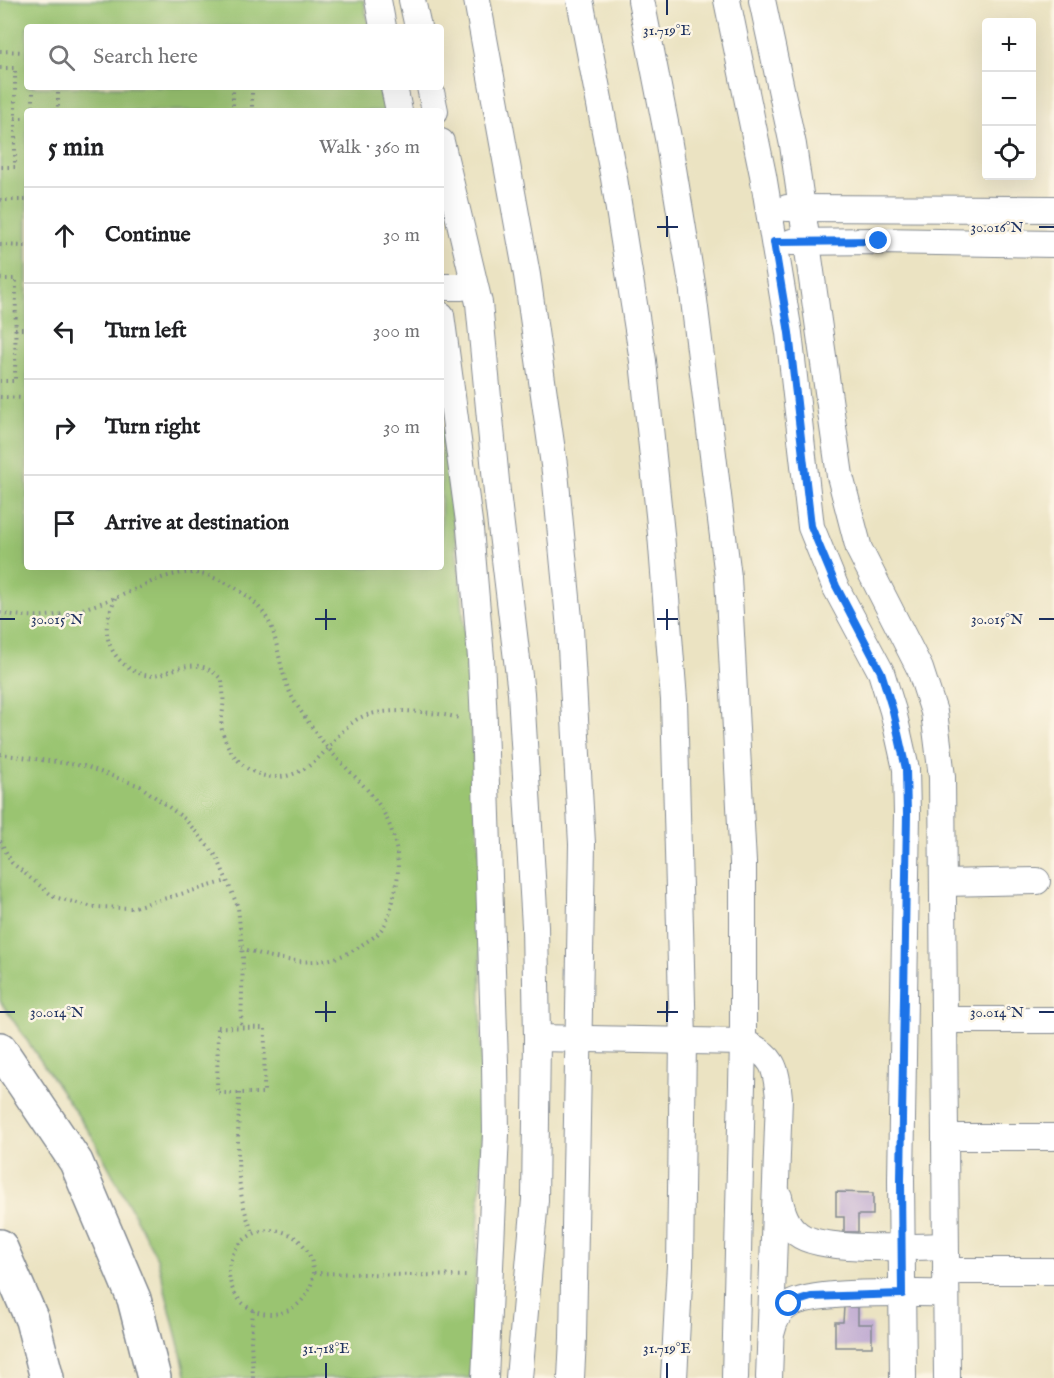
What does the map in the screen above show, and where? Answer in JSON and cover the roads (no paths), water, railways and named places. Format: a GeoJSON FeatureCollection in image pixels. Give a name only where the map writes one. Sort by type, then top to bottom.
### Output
{"type":"FeatureCollection","features":[{"type":"Feature","properties":{"kind":"highway"},"geometry":{"type":"LineString","coordinates":[[0,1049],[76,1162],[134,1299],[154,1378]]}},
{"type":"Feature","properties":{"kind":"highway"},"geometry":{"type":"LineString","coordinates":[[0,1246],[32,1320],[47,1378]]}},
{"type":"Feature","properties":{"kind":"street"},"geometry":{"type":"LineString","coordinates":[[378,0],[382,24]]}},
{"type":"Feature","properties":{"kind":"street"},"geometry":{"type":"LineString","coordinates":[[412,0],[417,24]]}},
{"type":"Feature","properties":{"kind":"street"},"geometry":{"type":"LineString","coordinates":[[477,0],[527,275],[555,472],[570,629],[582,844],[580,1039],[571,1378]]}},
{"type":"Feature","properties":{"kind":"street"},"geometry":{"type":"LineString","coordinates":[[580,0],[614,178],[643,361],[661,534],[674,700],[683,1041],[680,1265],[674,1378]]}},
{"type":"Feature","properties":{"kind":"street"},"geometry":{"type":"LineString","coordinates":[[641,0],[668,138],[692,284],[728,577],[743,863],[743,1042],[735,1378]]}},
{"type":"Feature","properties":{"kind":"street"},"geometry":{"type":"LineString","coordinates":[[727,0],[769,208],[789,333],[811,526],[836,586],[881,672],[893,711],[906,769],[901,1247],[903,1378]]}},
{"type":"Feature","properties":{"kind":"street"},"geometry":{"type":"LineString","coordinates":[[762,0],[793,146],[840,476],[849,515],[859,549],[920,669],[933,712],[942,777],[947,1378]]}},
{"type":"Feature","properties":{"kind":"street"},"geometry":{"type":"LineString","coordinates":[[395,90],[398,108]]}},
{"type":"Feature","properties":{"kind":"street"},"geometry":{"type":"LineString","coordinates":[[431,90],[434,108]]}},
{"type":"Feature","properties":{"kind":"street"},"geometry":{"type":"LineString","coordinates":[[444,173],[479,303],[497,492],[520,693],[535,926],[537,1038],[535,1200],[519,1378]]}},
{"type":"Feature","properties":{"kind":"street"},"geometry":{"type":"LineString","coordinates":[[769,208],[1054,209]]}},
{"type":"Feature","properties":{"kind":"street"},"geometry":{"type":"LineString","coordinates":[[774,242],[1054,244]]}},
{"type":"Feature","properties":{"kind":"street"},"geometry":{"type":"LineString","coordinates":[[444,287],[474,284]]}},
{"type":"Feature","properties":{"kind":"street"},"geometry":{"type":"LineString","coordinates":[[444,337],[470,529],[484,723],[495,1064],[495,1182],[485,1378]]}},
{"type":"Feature","properties":{"kind":"street"},"geometry":{"type":"LineString","coordinates":[[943,883],[1037,881]]}},
{"type":"Feature","properties":{"kind":"street"},"geometry":{"type":"LineString","coordinates":[[944,1020],[1054,1020]]}},
{"type":"Feature","properties":{"kind":"street"},"geometry":{"type":"LineString","coordinates":[[537,1038],[743,1042],[762,1051],[777,1071],[779,1098],[769,1378]]}},
{"type":"Feature","properties":{"kind":"street"},"geometry":{"type":"LineString","coordinates":[[945,1137],[1054,1137]]}},
{"type":"Feature","properties":{"kind":"street"},"geometry":{"type":"LineString","coordinates":[[776,1187],[782,1211],[789,1224],[798,1235],[812,1241],[852,1246],[901,1247],[946,1270],[1054,1271]]}},
{"type":"Feature","properties":{"kind":"street"},"geometry":{"type":"LineString","coordinates":[[770,1337],[779,1313],[789,1304],[811,1297],[902,1294],[946,1270]]}}]}
